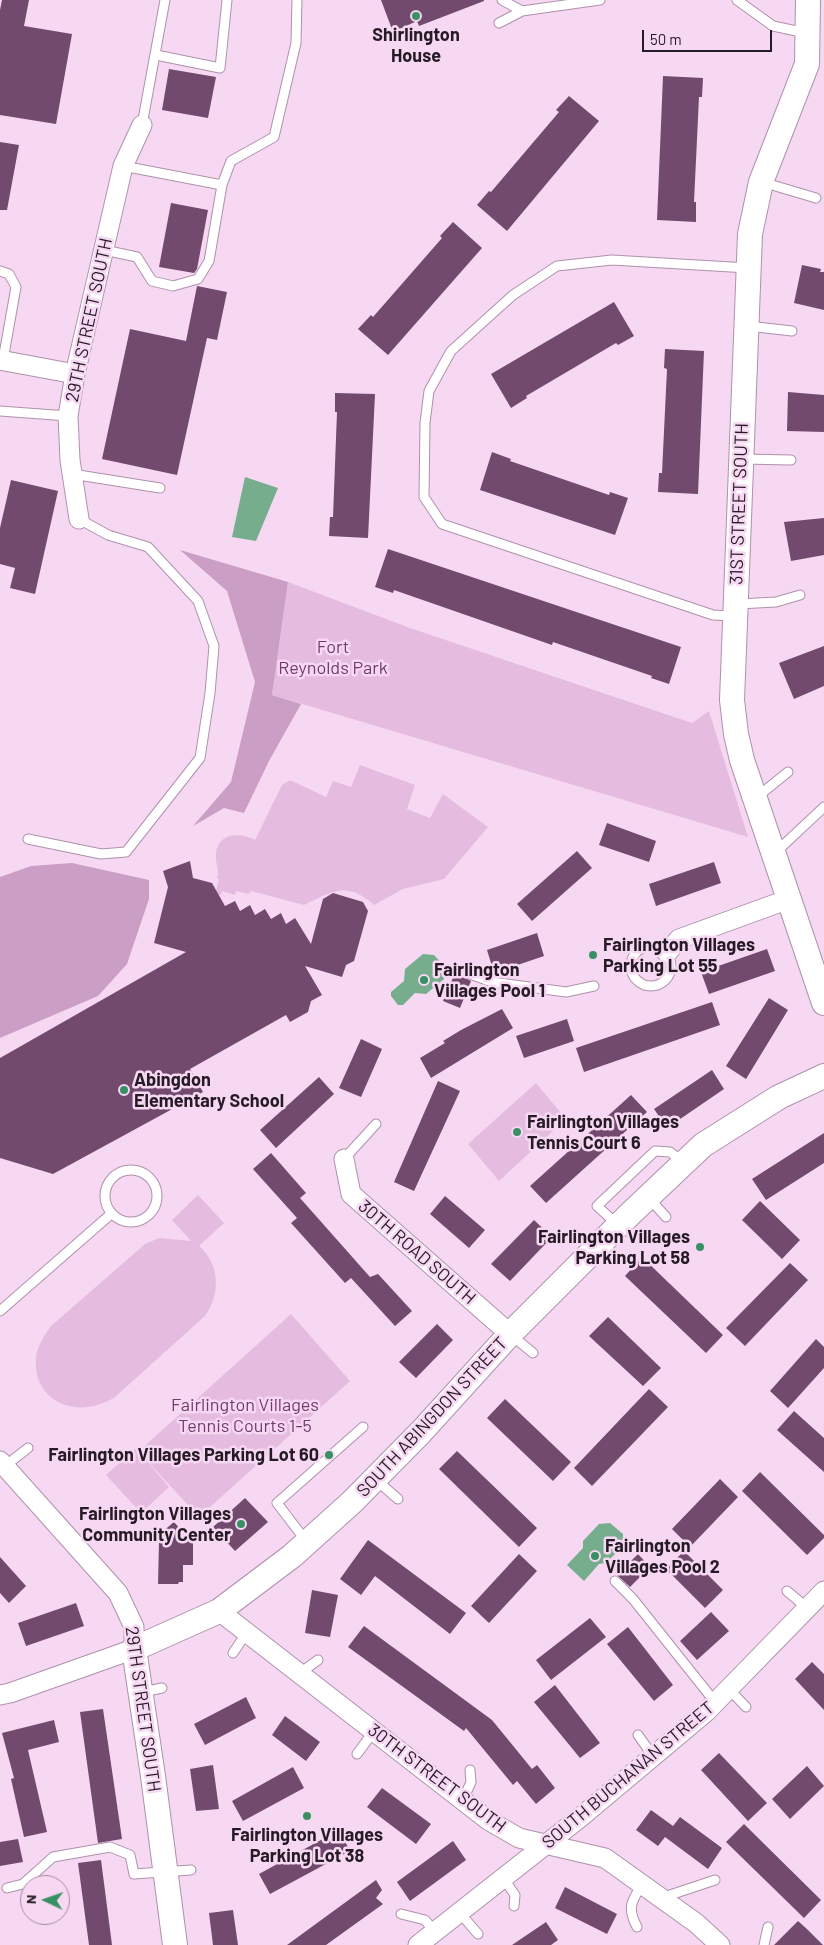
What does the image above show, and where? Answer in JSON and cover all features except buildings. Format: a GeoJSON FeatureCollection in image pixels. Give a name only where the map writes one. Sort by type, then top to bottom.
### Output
{"type":"FeatureCollection","features":[{"type":"Feature","properties":{"kind":"street","name":"31ST STREET SOUTH"},"geometry":{"type":"LineString","coordinates":[[808,0],[809,33],[807,64],[761,182],[750,234],[732,700],[736,734],[755,799],[824,1003]]}},
{"type":"Feature","properties":{"kind":"street","name":"29TH STREET SOUTH"},"geometry":{"type":"LineString","coordinates":[[79,519],[72,474],[68,416],[75,374],[123,166],[142,125]]}},
{"type":"Feature","properties":{"kind":"street"},"geometry":{"type":"LineString","coordinates":[[1,360],[75,374]]}},
{"type":"Feature","properties":{"kind":"street"},"geometry":{"type":"LineString","coordinates":[[667,953],[679,938],[789,900]]}},
{"type":"Feature","properties":{"kind":"street","name":"SOUTH ABINGDON STREET"},"geometry":{"type":"LineString","coordinates":[[0,1695],[134,1649],[219,1611],[308,1543],[421,1432],[510,1334],[619,1225],[703,1145],[779,1097],[824,1076]]}},
{"type":"Feature","properties":{"kind":"street","name":"30TH ROAD SOUTH"},"geometry":{"type":"LineString","coordinates":[[344,1159],[351,1194],[510,1334]]}},
{"type":"Feature","properties":{"kind":"street","name":"29TH STREET SOUTH"},"geometry":{"type":"LineString","coordinates":[[2,1463],[118,1593],[134,1627],[134,1649],[151,1690],[165,1873],[175,1945]]}},
{"type":"Feature","properties":{"kind":"street","name":"SOUTH BUCHANAN STREET"},"geometry":{"type":"LineString","coordinates":[[418,1945],[504,1879],[653,1756],[715,1702],[824,1590]]}},
{"type":"Feature","properties":{"kind":"street","name":"30TH STREET SOUTH"},"geometry":{"type":"LineString","coordinates":[[219,1611],[300,1672],[488,1820],[519,1838],[544,1846],[584,1852],[605,1858],[696,1923],[720,1945]]}},
{"type":"Feature","properties":{"kind":"lane"},"geometry":{"type":"LineString","coordinates":[[142,125],[165,0]]}},
{"type":"Feature","properties":{"kind":"lane"},"geometry":{"type":"LineString","coordinates":[[156,55],[220,68],[227,0]]}},
{"type":"Feature","properties":{"kind":"lane"},"geometry":{"type":"LineString","coordinates":[[104,250],[137,257],[152,281],[173,286],[198,279],[209,261],[222,185],[232,160],[274,137],[296,44],[297,0]]}},
{"type":"Feature","properties":{"kind":"lane"},"geometry":{"type":"LineString","coordinates":[[502,0],[522,11]]}},
{"type":"Feature","properties":{"kind":"lane"},"geometry":{"type":"LineString","coordinates":[[499,23],[522,11],[600,0]]}},
{"type":"Feature","properties":{"kind":"lane"},"geometry":{"type":"LineString","coordinates":[[737,0],[773,26],[809,33]]}},
{"type":"Feature","properties":{"kind":"lane"},"geometry":{"type":"LineString","coordinates":[[123,166],[222,185]]}},
{"type":"Feature","properties":{"kind":"lane"},"geometry":{"type":"LineString","coordinates":[[761,182],[816,198]]}},
{"type":"Feature","properties":{"kind":"lane"},"geometry":{"type":"LineString","coordinates":[[748,268],[612,260],[557,266],[513,295],[451,350],[429,391],[425,423],[424,496],[442,524],[713,616],[800,595]]}},
{"type":"Feature","properties":{"kind":"lane"},"geometry":{"type":"LineString","coordinates":[[0,271],[9,274],[16,287],[1,360]]}},
{"type":"Feature","properties":{"kind":"lane"},"geometry":{"type":"LineString","coordinates":[[745,326],[792,331]]}},
{"type":"Feature","properties":{"kind":"lane"},"geometry":{"type":"LineString","coordinates":[[0,412],[68,416]]}},
{"type":"Feature","properties":{"kind":"lane"},"geometry":{"type":"LineString","coordinates":[[740,458],[791,460]]}},
{"type":"Feature","properties":{"kind":"lane"},"geometry":{"type":"LineString","coordinates":[[72,474],[160,488]]}},
{"type":"Feature","properties":{"kind":"lane"},"geometry":{"type":"LineString","coordinates":[[28,839],[101,854],[126,852],[200,758],[210,693],[214,646],[198,601],[148,547],[108,535],[79,519]]}},
{"type":"Feature","properties":{"kind":"lane"},"geometry":{"type":"LineString","coordinates":[[755,799],[788,772]]}},
{"type":"Feature","properties":{"kind":"lane"},"geometry":{"type":"LineString","coordinates":[[774,854],[824,807]]}},
{"type":"Feature","properties":{"kind":"lane"},"geometry":{"type":"LineString","coordinates":[[653,946],[667,953],[670,959],[670,971],[663,982],[652,986],[639,982],[634,977],[631,965],[636,952],[642,948],[653,946]]}},
{"type":"Feature","properties":{"kind":"lane"},"geometry":{"type":"LineString","coordinates":[[465,972],[492,982],[566,992],[594,986]]}},
{"type":"Feature","properties":{"kind":"lane"},"geometry":{"type":"LineString","coordinates":[[344,1159],[376,1124]]}},
{"type":"Feature","properties":{"kind":"lane"},"geometry":{"type":"LineString","coordinates":[[619,1225],[597,1206],[655,1151],[670,1152],[684,1163]]}},
{"type":"Feature","properties":{"kind":"lane"},"geometry":{"type":"LineString","coordinates":[[132,1169],[148,1176],[156,1190],[154,1207],[149,1214],[134,1222],[118,1219],[111,1214],[106,1206],[105,1189],[115,1174],[132,1169]]}},
{"type":"Feature","properties":{"kind":"lane"},"geometry":{"type":"LineString","coordinates":[[648,1197],[666,1217]]}},
{"type":"Feature","properties":{"kind":"lane"},"geometry":{"type":"LineString","coordinates":[[0,1311],[111,1214]]}},
{"type":"Feature","properties":{"kind":"lane"},"geometry":{"type":"LineString","coordinates":[[510,1334],[533,1353]]}},
{"type":"Feature","properties":{"kind":"lane"},"geometry":{"type":"LineString","coordinates":[[308,1543],[277,1503],[363,1427]]}},
{"type":"Feature","properties":{"kind":"lane"},"geometry":{"type":"LineString","coordinates":[[2,1463],[28,1448]]}},
{"type":"Feature","properties":{"kind":"lane"},"geometry":{"type":"LineString","coordinates":[[374,1478],[398,1499]]}},
{"type":"Feature","properties":{"kind":"lane"},"geometry":{"type":"LineString","coordinates":[[615,1582],[633,1599],[715,1702]]}},
{"type":"Feature","properties":{"kind":"lane"},"geometry":{"type":"LineString","coordinates":[[787,1591],[807,1608]]}},
{"type":"Feature","properties":{"kind":"lane"},"geometry":{"type":"LineString","coordinates":[[233,1653],[247,1632]]}},
{"type":"Feature","properties":{"kind":"lane"},"geometry":{"type":"LineString","coordinates":[[300,1672],[318,1660]]}},
{"type":"Feature","properties":{"kind":"lane"},"geometry":{"type":"LineString","coordinates":[[728,1687],[746,1707]]}},
{"type":"Feature","properties":{"kind":"lane"},"geometry":{"type":"LineString","coordinates":[[357,1754],[374,1731]]}},
{"type":"Feature","properties":{"kind":"lane"},"geometry":{"type":"LineString","coordinates":[[638,1735],[653,1756]]}},
{"type":"Feature","properties":{"kind":"lane"},"geometry":{"type":"LineString","coordinates":[[463,1800],[471,1782],[470,1770]]}},
{"type":"Feature","properties":{"kind":"lane"},"geometry":{"type":"LineString","coordinates":[[7,1888],[23,1884],[53,1857],[110,1847],[130,1855],[134,1874],[191,1870]]}},
{"type":"Feature","properties":{"kind":"lane"},"geometry":{"type":"LineString","coordinates":[[504,1879],[515,1895],[514,1906]]}},
{"type":"Feature","properties":{"kind":"lane"},"geometry":{"type":"LineString","coordinates":[[661,1898],[715,1880]]}},
{"type":"Feature","properties":{"kind":"lane"},"geometry":{"type":"LineString","coordinates":[[637,1928],[631,1915],[631,1902],[642,1884]]}},
{"type":"Feature","properties":{"kind":"lane"},"geometry":{"type":"LineString","coordinates":[[460,1913],[478,1934]]}},
{"type":"Feature","properties":{"kind":"lane"},"geometry":{"type":"LineString","coordinates":[[401,1914],[425,1920],[436,1932]]}},
{"type":"Feature","properties":{"kind":"lane"},"geometry":{"type":"LineString","coordinates":[[764,1945],[768,1927]]}},
{"type":"Feature","properties":{"kind":"green space","name":"Fort Reynolds Park"},"geometry":{"type":"Polygon","coordinates":[[[288,582],[410,628],[692,723],[709,711],[748,837],[272,695],[288,582]]]}},
{"type":"Feature","properties":{"kind":"green space"},"geometry":{"type":"Polygon","coordinates":[[[360,765],[415,785],[407,809],[430,818],[443,794],[488,827],[444,879],[403,889],[374,905],[356,893],[348,891],[332,893],[304,905],[251,891],[249,894],[236,891],[235,895],[222,891],[221,895],[215,894],[219,879],[217,878],[216,855],[220,842],[225,838],[236,835],[255,840],[282,785],[290,780],[326,797],[333,781],[351,787],[360,765]]]}},
{"type":"Feature","properties":{"kind":"green space","name":"Fairlington Villages Tennis Court 6"},"geometry":{"type":"Polygon","coordinates":[[[536,1083],[566,1119],[499,1181],[468,1144],[536,1083]]]}},
{"type":"Feature","properties":{"kind":"green space"},"geometry":{"type":"Polygon","coordinates":[[[198,1195],[224,1223],[199,1246],[211,1261],[216,1280],[214,1298],[205,1316],[115,1397],[101,1404],[74,1407],[61,1403],[50,1396],[42,1386],[37,1373],[36,1357],[40,1345],[51,1326],[145,1244],[159,1238],[191,1241],[172,1220],[198,1195]]]}},
{"type":"Feature","properties":{"kind":"green space","name":"Fairlington Villages Tennis Courts 1-5"},"geometry":{"type":"Polygon","coordinates":[[[291,1314],[350,1381],[199,1517],[140,1453],[169,1487],[141,1513],[106,1475],[136,1448],[139,1451],[291,1314]]]}},
{"type":"Feature","properties":{"kind":"shaded area"},"geometry":{"type":"Polygon","coordinates":[[[245,477],[278,488],[256,541],[232,537],[245,477]]]}},
{"type":"Feature","properties":{"kind":"shaded area"},"geometry":{"type":"Polygon","coordinates":[[[180,550],[288,582],[272,695],[301,704],[269,761],[244,813],[224,808],[193,826],[231,782],[255,682],[227,591],[180,550]]]}},
{"type":"Feature","properties":{"kind":"shaded area"},"geometry":{"type":"Polygon","coordinates":[[[72,863],[149,880],[149,899],[127,964],[98,996],[0,1038],[0,877],[31,866],[72,863]]]}},
{"type":"Feature","properties":{"kind":"shaded area","name":"Fairlington Villages Pool 1"},"geometry":{"type":"Polygon","coordinates":[[[423,954],[434,955],[445,967],[444,979],[426,994],[415,993],[403,1005],[398,1005],[391,996],[391,992],[404,981],[405,969],[423,954]]]}},
{"type":"Feature","properties":{"kind":"shaded area","name":"Fairlington Villages Pool 2"},"geometry":{"type":"Polygon","coordinates":[[[610,1523],[623,1534],[623,1546],[606,1563],[599,1564],[584,1581],[567,1565],[583,1548],[583,1541],[599,1524],[610,1523]]]}},
{"type":"Feature","properties":{"kind":"place","name":"Shirlington House"},"geometry":{"type":"Point","coordinates":[416,16]}},
{"type":"Feature","properties":{"kind":"place","name":"Fairlington Villages Parking Lot 55"},"geometry":{"type":"Point","coordinates":[593,955]}},
{"type":"Feature","properties":{"kind":"place","name":"Fairlington Villages Pool 1"},"geometry":{"type":"Point","coordinates":[424,980]}},
{"type":"Feature","properties":{"kind":"place","name":"Abingdon Elementary School"},"geometry":{"type":"Point","coordinates":[124,1090]}},
{"type":"Feature","properties":{"kind":"place","name":"Fairlington Villages Tennis Court 6"},"geometry":{"type":"Point","coordinates":[517,1132]}},
{"type":"Feature","properties":{"kind":"place","name":"Fairlington Villages Parking Lot 58"},"geometry":{"type":"Point","coordinates":[700,1247]}},
{"type":"Feature","properties":{"kind":"place","name":"Fairlington Villages Parking Lot 60"},"geometry":{"type":"Point","coordinates":[329,1455]}},
{"type":"Feature","properties":{"kind":"place","name":"Fairlington Villages Community Center"},"geometry":{"type":"Point","coordinates":[241,1524]}},
{"type":"Feature","properties":{"kind":"place","name":"Fairlington Villages Pool 2"},"geometry":{"type":"Point","coordinates":[595,1556]}},
{"type":"Feature","properties":{"kind":"place","name":"Fairlington Villages Parking Lot 38"},"geometry":{"type":"Point","coordinates":[307,1816]}}]}
